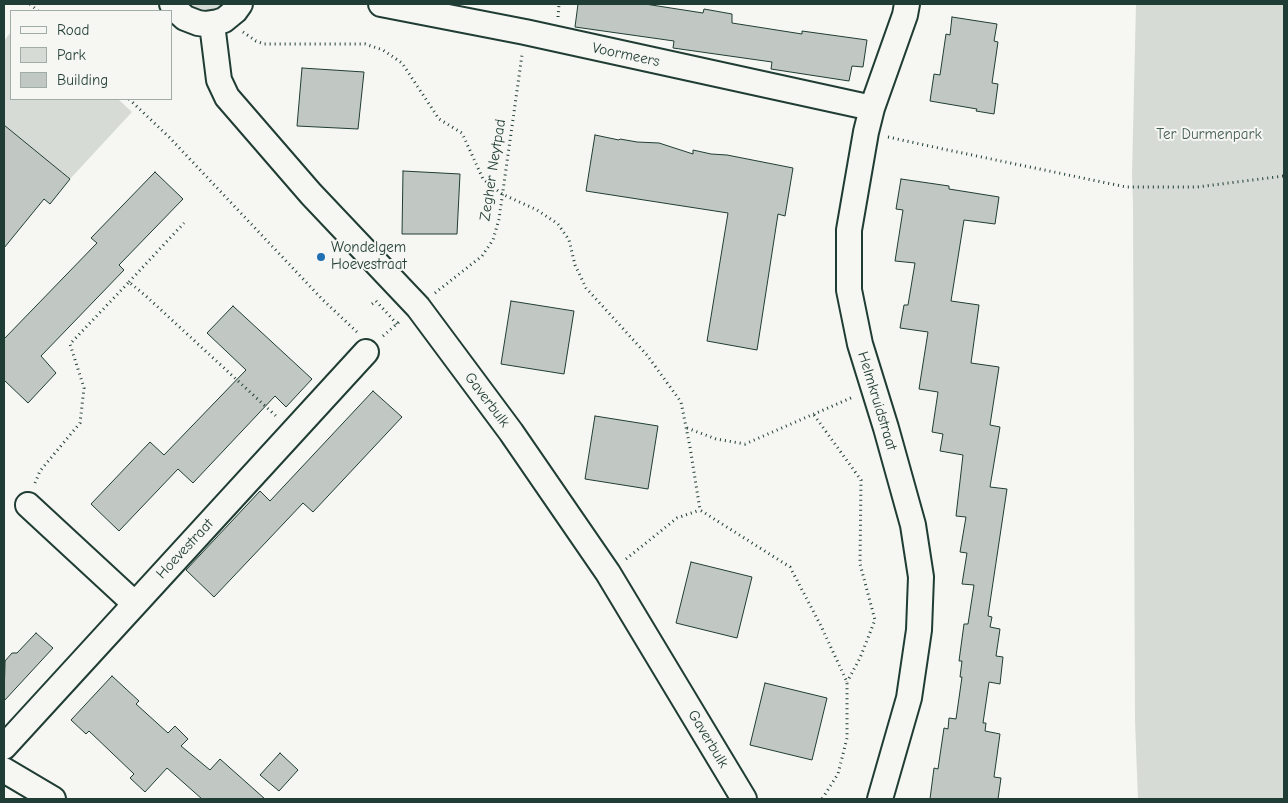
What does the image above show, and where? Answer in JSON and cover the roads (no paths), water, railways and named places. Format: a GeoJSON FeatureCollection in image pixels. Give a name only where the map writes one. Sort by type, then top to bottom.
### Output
{"type":"FeatureCollection","features":[{"type":"Feature","properties":{"kind":"street"},"geometry":{"type":"LineString","coordinates":[[172,4],[180,14],[198,23],[225,16]]}},
{"type":"Feature","properties":{"kind":"street","name":"Voormeers"},"geometry":{"type":"LineString","coordinates":[[381,4],[525,32],[872,108]]}},
{"type":"Feature","properties":{"kind":"street","name":"Helmkruidstraat"},"geometry":{"type":"LineString","coordinates":[[880,799],[909,698],[919,630],[921,577],[913,525],[860,344],[849,290],[849,230],[872,108],[905,15],[907,4]]}},
{"type":"Feature","properties":{"kind":"street","name":"Gaverbulk"},"geometry":{"type":"LineString","coordinates":[[225,16],[219,80],[227,97],[311,194],[418,307],[511,432],[608,573],[744,799]]}},
{"type":"Feature","properties":{"kind":"street","name":"Hoevestraat"},"geometry":{"type":"LineString","coordinates":[[4,748],[369,349]]}},
{"type":"Feature","properties":{"kind":"street"},"geometry":{"type":"LineString","coordinates":[[28,505],[135,604]]}},
{"type":"Feature","properties":{"kind":"street"},"geometry":{"type":"LineString","coordinates":[[4,770],[53,799]]}},
{"type":"Feature","properties":{"kind":"place","name":"Wondelgem Hoevestraat"},"geometry":{"type":"Point","coordinates":[321,257]}},
{"type":"Feature","properties":{"kind":"park label","name":"Ter Durmenpark"},"geometry":{"type":"Point","coordinates":[1209,135]}}]}
